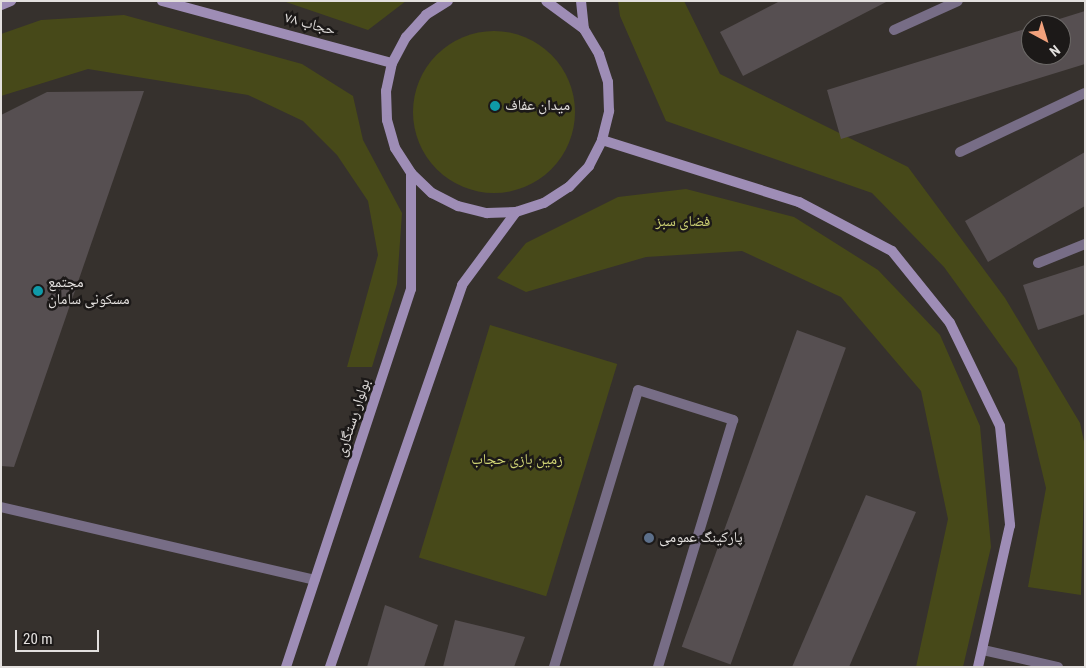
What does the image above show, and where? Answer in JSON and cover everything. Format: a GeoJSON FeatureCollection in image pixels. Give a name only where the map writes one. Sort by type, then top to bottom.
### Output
{"type":"FeatureCollection","features":[{"type":"Feature","properties":{"kind":"street"},"geometry":{"type":"LineString","coordinates":[[1,5],[11,1]]}},
{"type":"Feature","properties":{"kind":"street","name":"حجاب ۷۸"},"geometry":{"type":"LineString","coordinates":[[162,1],[392,63]]}},
{"type":"Feature","properties":{"kind":"street"},"geometry":{"type":"LineString","coordinates":[[448,1],[413,30],[392,63],[386,91],[387,120],[395,148],[411,173],[432,193],[458,206],[487,213],[516,212],[544,203],[569,187],[589,166],[602,140],[609,112],[608,82],[599,54],[584,30],[546,1]]}},
{"type":"Feature","properties":{"kind":"street"},"geometry":{"type":"LineString","coordinates":[[581,1],[584,30]]}},
{"type":"Feature","properties":{"kind":"street"},"geometry":{"type":"LineString","coordinates":[[894,30],[958,1]]}},
{"type":"Feature","properties":{"kind":"street"},"geometry":{"type":"LineString","coordinates":[[960,152],[1085,94]]}},
{"type":"Feature","properties":{"kind":"street"},"geometry":{"type":"LineString","coordinates":[[602,140],[799,202],[883,247],[950,323],[1000,426],[1010,525],[978,667]]}},
{"type":"Feature","properties":{"kind":"street","name":"بولوار رستگاری"},"geometry":{"type":"LineString","coordinates":[[286,667],[411,289],[411,173]]}},
{"type":"Feature","properties":{"kind":"street"},"geometry":{"type":"LineString","coordinates":[[330,667],[462,285],[516,212]]}},
{"type":"Feature","properties":{"kind":"street"},"geometry":{"type":"LineString","coordinates":[[1038,263],[1085,244]]}},
{"type":"Feature","properties":{"kind":"street"},"geometry":{"type":"LineString","coordinates":[[554,667],[638,390],[734,420],[658,667]]}},
{"type":"Feature","properties":{"kind":"street"},"geometry":{"type":"LineString","coordinates":[[1,507],[315,580]]}},
{"type":"Feature","properties":{"kind":"street"},"geometry":{"type":"LineString","coordinates":[[983,650],[1058,667]]}},
{"type":"Feature","properties":{"kind":"green space"},"geometry":{"type":"Polygon","coordinates":[[[283,1],[406,1],[368,30],[283,1]]]}},
{"type":"Feature","properties":{"kind":"green space"},"geometry":{"type":"Polygon","coordinates":[[[618,1],[684,1],[720,74],[908,167],[1005,298],[1080,423],[1085,446],[1081,595],[1028,587],[1046,488],[1017,368],[944,267],[872,193],[666,121],[620,16],[618,1]]]}},
{"type":"Feature","properties":{"kind":"green space"},"geometry":{"type":"Polygon","coordinates":[[[124,15],[302,64],[353,96],[363,140],[402,213],[397,284],[372,367],[347,367],[378,255],[368,201],[337,155],[303,121],[248,95],[88,69],[1,96],[1,34],[41,20],[124,15]]]}},
{"type":"Feature","properties":{"kind":"green space","name":"میدان عفاف"},"geometry":{"type":"Polygon","coordinates":[[[486,31],[502,31],[525,37],[545,49],[557,61],[569,81],[575,104],[575,120],[569,143],[557,163],[545,175],[525,187],[502,193],[486,193],[463,187],[443,175],[431,163],[419,143],[413,120],[413,104],[419,81],[431,61],[443,49],[463,37],[486,31]]]}},
{"type":"Feature","properties":{"kind":"green space","name":"فضای سبز"},"geometry":{"type":"Polygon","coordinates":[[[686,189],[794,217],[878,270],[940,335],[980,426],[991,547],[963,667],[916,667],[948,519],[921,391],[841,297],[742,251],[646,257],[526,292],[497,278],[526,243],[618,197],[686,189]]]}},
{"type":"Feature","properties":{"kind":"green space","name":"زمین بازی حجاب"},"geometry":{"type":"Polygon","coordinates":[[[490,325],[617,364],[546,596],[419,557],[490,325]]]}},
{"type":"Feature","properties":{"kind":"building"},"geometry":{"type":"Polygon","coordinates":[[[780,1],[888,1],[743,76],[720,32],[780,1]]]}},
{"type":"Feature","properties":{"kind":"building"},"geometry":{"type":"Polygon","coordinates":[[[1085,11],[1085,64],[841,139],[827,90],[1021,30],[1021,65],[1071,65],[1071,15],[1085,11]]]}},
{"type":"Feature","properties":{"kind":"building","name":"مجتمع مسکونی سامان"},"geometry":{"type":"Polygon","coordinates":[[[144,91],[14,467],[1,466],[1,115],[47,92],[144,91]]]}},
{"type":"Feature","properties":{"kind":"building"},"geometry":{"type":"Polygon","coordinates":[[[1085,152],[1085,206],[988,262],[965,221],[1085,152]]]}},
{"type":"Feature","properties":{"kind":"building"},"geometry":{"type":"Polygon","coordinates":[[[1085,265],[1085,314],[1038,330],[1023,285],[1085,265]]]}},
{"type":"Feature","properties":{"kind":"building"},"geometry":{"type":"Polygon","coordinates":[[[797,330],[846,348],[731,664],[682,647],[797,330]]]}},
{"type":"Feature","properties":{"kind":"building"},"geometry":{"type":"Polygon","coordinates":[[[866,495],[916,512],[849,667],[792,667],[866,495]]]}},
{"type":"Feature","properties":{"kind":"building"},"geometry":{"type":"Polygon","coordinates":[[[385,605],[438,625],[424,667],[367,667],[385,605]]]}},
{"type":"Feature","properties":{"kind":"building"},"geometry":{"type":"Polygon","coordinates":[[[455,620],[525,637],[514,667],[443,667],[455,620]]]}},
{"type":"Feature","properties":{"kind":"place","name":"میدان عفاف"},"geometry":{"type":"Point","coordinates":[495,106]}},
{"type":"Feature","properties":{"kind":"place","name":"مجتمع مسکونی سامان"},"geometry":{"type":"Point","coordinates":[38,291]}},
{"type":"Feature","properties":{"kind":"place","name":"پارکینگ عمومی"},"geometry":{"type":"Point","coordinates":[649,538]}}]}
